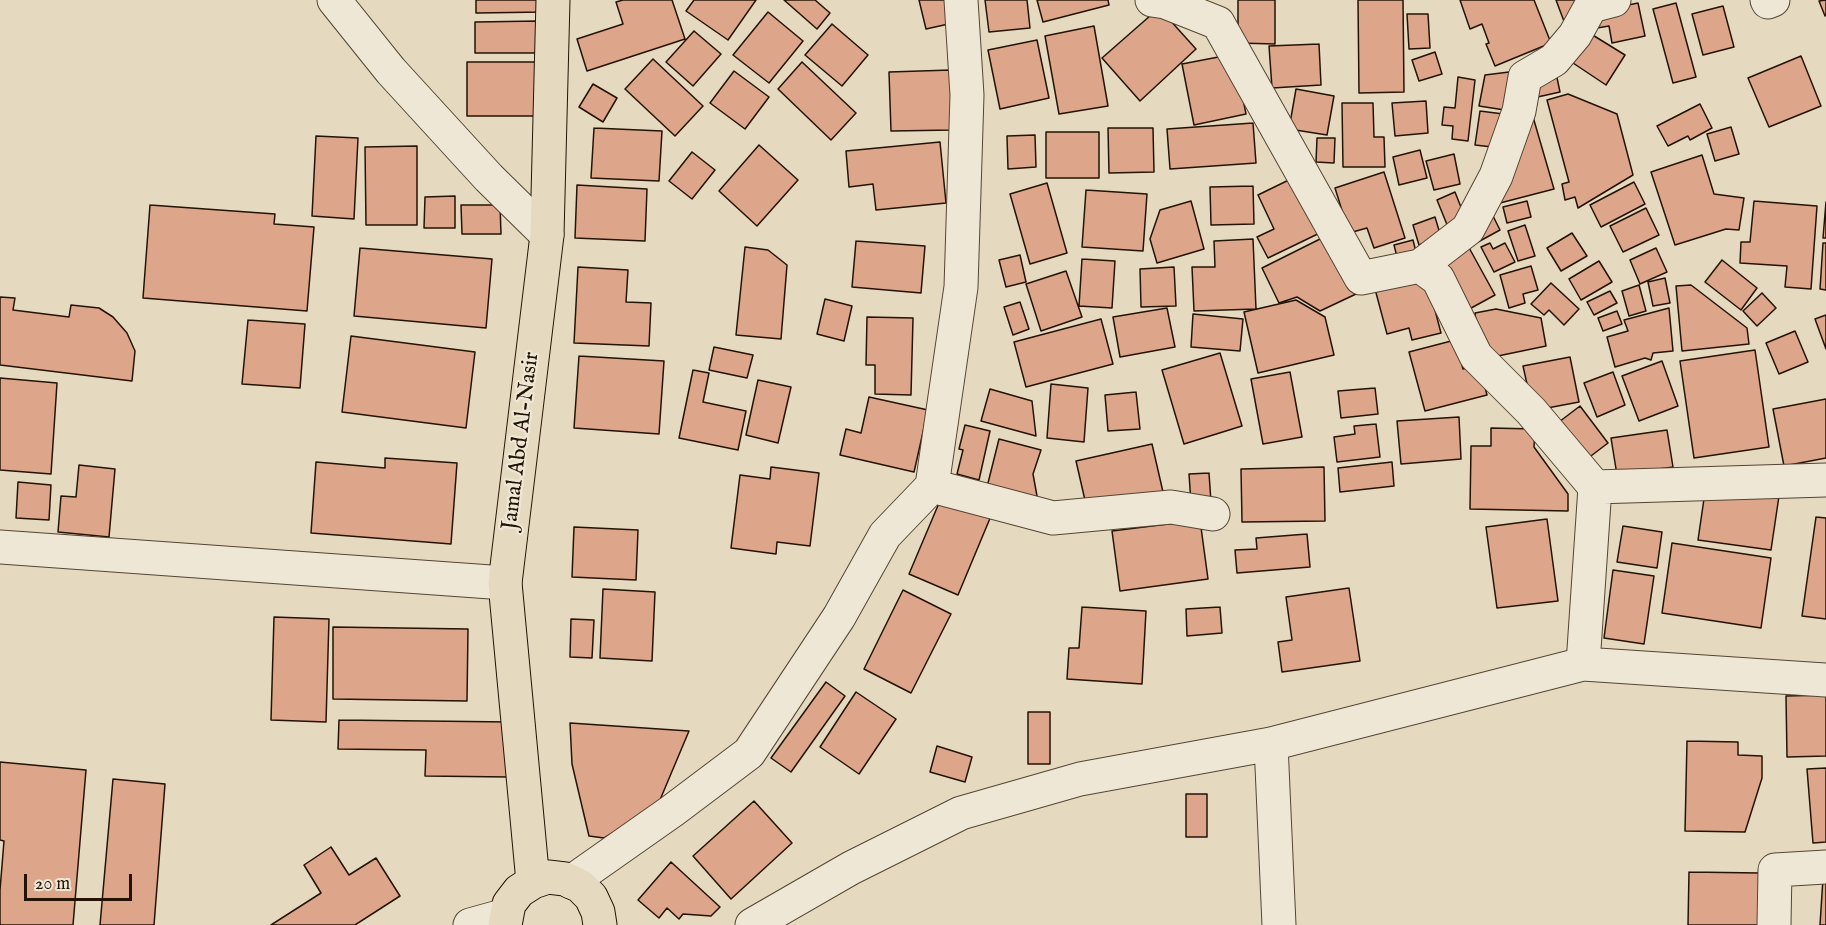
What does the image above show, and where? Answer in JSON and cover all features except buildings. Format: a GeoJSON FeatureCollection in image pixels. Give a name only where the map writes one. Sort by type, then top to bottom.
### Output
{"type":"FeatureCollection","features":[{"type":"Feature","properties":{"kind":"main road","name":"Jamal Abd Al-Nasir"},"geometry":{"type":"LineString","coordinates":[[533,882],[505,583],[547,235],[554,0]]}},
{"type":"Feature","properties":{"kind":"main road"},"geometry":{"type":"LineString","coordinates":[[506,920],[509,904],[519,891],[533,882],[548,877],[565,879],[580,886],[591,897],[598,912],[600,925]]}},
{"type":"Feature","properties":{"kind":"street"},"geometry":{"type":"LineString","coordinates":[[334,0],[391,71],[489,178],[547,235]]}},
{"type":"Feature","properties":{"kind":"street"},"geometry":{"type":"LineString","coordinates":[[571,882],[749,753],[839,617],[885,535],[932,486],[961,287],[967,95],[961,0]]}},
{"type":"Feature","properties":{"kind":"street"},"geometry":{"type":"LineString","coordinates":[[1152,0],[1165,2],[1218,23],[1361,278],[1420,266],[1468,229],[1496,176],[1519,111],[1525,77],[1554,60],[1575,35],[1592,6],[1614,0]]}},
{"type":"Feature","properties":{"kind":"street"},"geometry":{"type":"LineString","coordinates":[[1767,0],[1767,2],[1773,0]]}},
{"type":"Feature","properties":{"kind":"street"},"geometry":{"type":"LineString","coordinates":[[1420,266],[1438,279],[1476,356],[1531,411],[1596,487],[1584,664]]}},
{"type":"Feature","properties":{"kind":"street"},"geometry":{"type":"LineString","coordinates":[[1596,487],[1826,480]]}},
{"type":"Feature","properties":{"kind":"street"},"geometry":{"type":"LineString","coordinates":[[932,486],[1053,518],[1171,507],[1213,514]]}},
{"type":"Feature","properties":{"kind":"street"},"geometry":{"type":"LineString","coordinates":[[0,547],[505,583]]}},
{"type":"Feature","properties":{"kind":"street"},"geometry":{"type":"LineString","coordinates":[[752,925],[851,867],[961,813],[1080,779],[1270,744],[1584,664],[1826,680]]}},
{"type":"Feature","properties":{"kind":"street"},"geometry":{"type":"LineString","coordinates":[[1270,744],[1279,925]]}},
{"type":"Feature","properties":{"kind":"street"},"geometry":{"type":"LineString","coordinates":[[1774,925],[1775,870],[1826,867]]}},
{"type":"Feature","properties":{"kind":"street"},"geometry":{"type":"LineString","coordinates":[[470,925],[506,920]]}}]}
